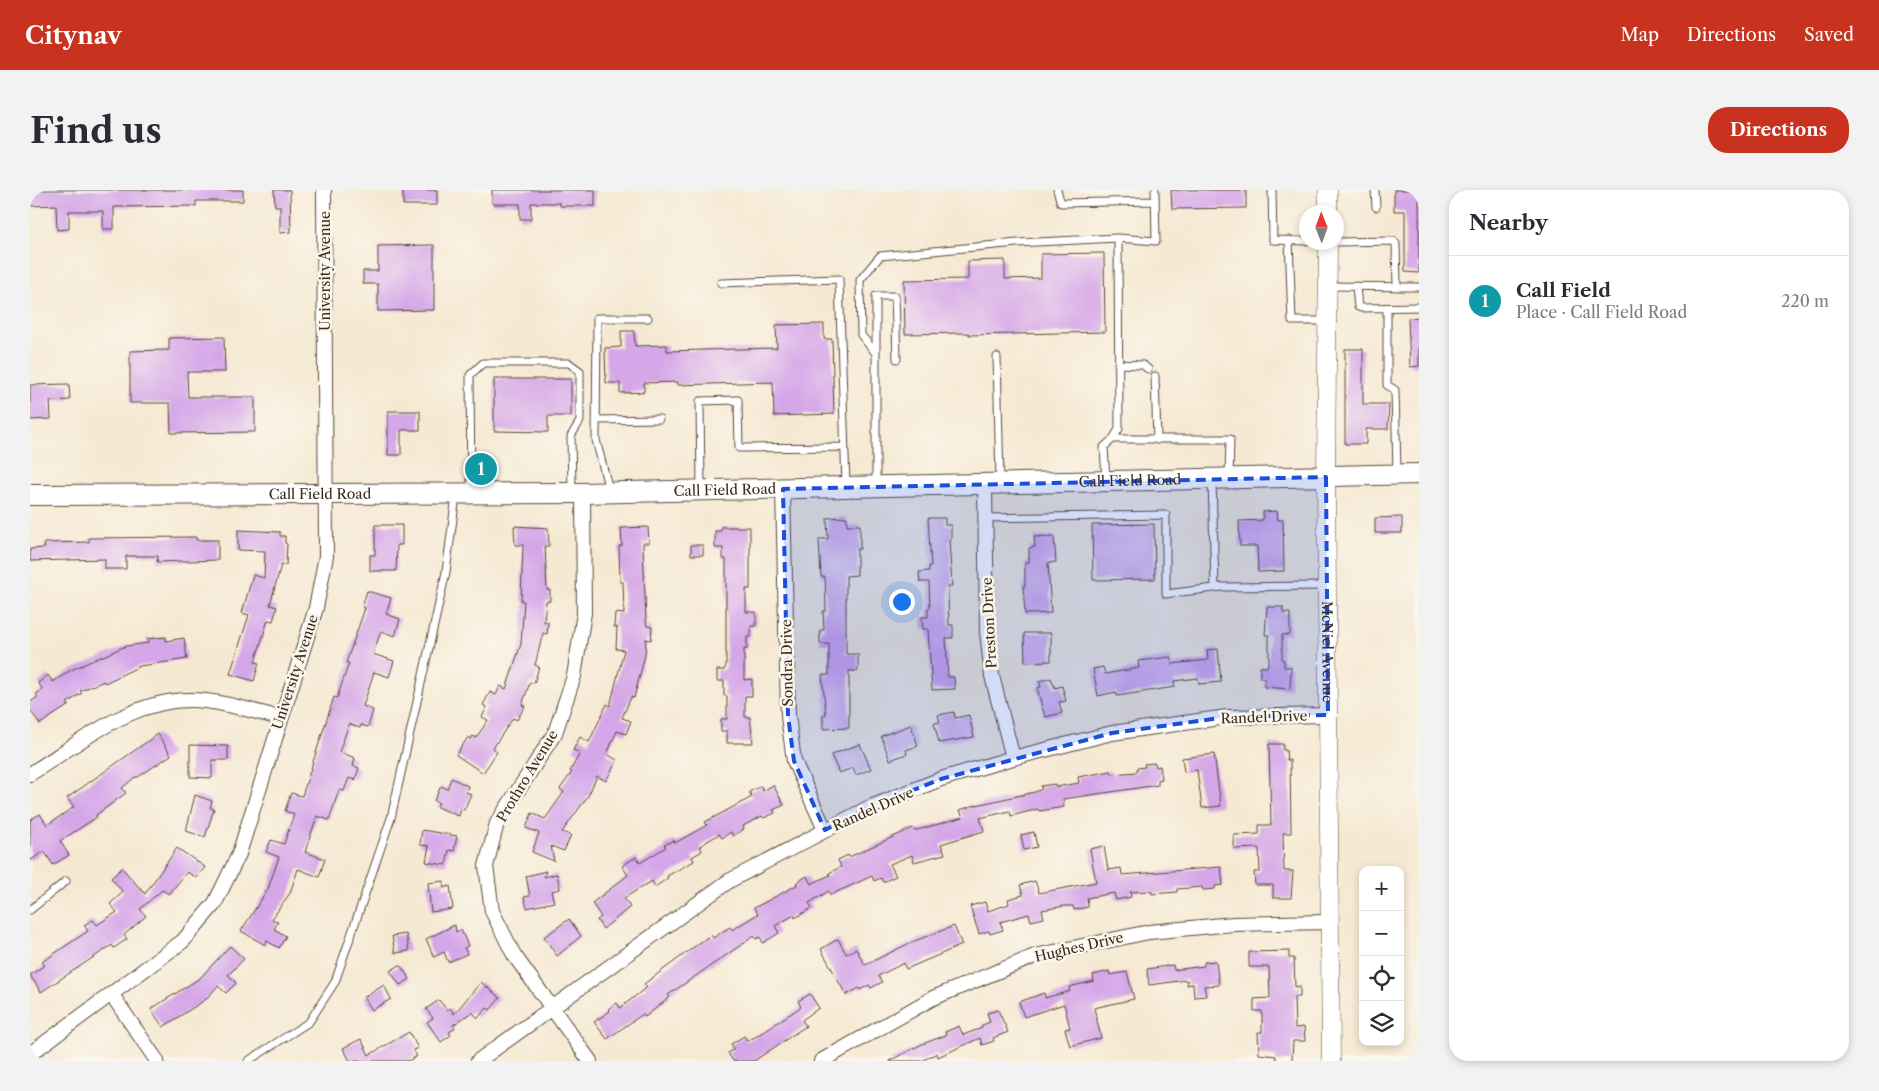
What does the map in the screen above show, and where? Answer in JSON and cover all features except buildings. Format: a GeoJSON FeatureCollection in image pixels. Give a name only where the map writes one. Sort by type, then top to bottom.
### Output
{"type":"FeatureCollection","features":[{"type":"Feature","properties":{"kind":"main road","name":"Call Field Road"},"geometry":{"type":"LineString","coordinates":[[30,494],[577,494],[993,486],[1419,474]]}},
{"type":"Feature","properties":{"kind":"street","name":"University Avenue"},"geometry":{"type":"LineString","coordinates":[[30,1054],[183,941],[215,903],[239,854],[316,608],[326,556],[324,190]]}},
{"type":"Feature","properties":{"kind":"street"},"geometry":{"type":"LineString","coordinates":[[1328,190],[1328,205]]}},
{"type":"Feature","properties":{"kind":"street","name":"McNiel Avenue"},"geometry":{"type":"LineString","coordinates":[[1328,250],[1326,476],[1332,1061]]}},
{"type":"Feature","properties":{"kind":"street","name":"Preston Drive"},"geometry":{"type":"LineString","coordinates":[[993,486],[986,518],[987,632],[992,676],[1013,758]]}},
{"type":"Feature","properties":{"kind":"street","name":"Sondra Drive"},"geometry":{"type":"LineString","coordinates":[[783,489],[788,716],[794,761],[825,830]]}},
{"type":"Feature","properties":{"kind":"street","name":"Prothro Avenue"},"geometry":{"type":"LineString","coordinates":[[577,494],[584,613],[574,676],[555,732],[497,823],[486,866],[492,911],[514,955],[590,1061]]}},
{"type":"Feature","properties":{"kind":"street"},"geometry":{"type":"LineString","coordinates":[[30,774],[133,710],[171,700],[205,701],[280,718]]}},
{"type":"Feature","properties":{"kind":"street","name":"Randel Drive"},"geometry":{"type":"LineString","coordinates":[[478,1061],[729,881],[868,808],[932,783],[1013,758],[1112,733],[1227,718],[1328,715]]}},
{"type":"Feature","properties":{"kind":"street","name":"Hughes Drive"},"geometry":{"type":"LineString","coordinates":[[821,1061],[933,998],[1035,956],[1149,932],[1233,924],[1330,922]]}},
{"type":"Feature","properties":{"kind":"street"},"geometry":{"type":"LineString","coordinates":[[112,995],[157,1061]]}},
{"type":"Feature","properties":{"kind":"lane"},"geometry":{"type":"LineString","coordinates":[[1057,190],[1061,203],[1156,201]]}},
{"type":"Feature","properties":{"kind":"lane"},"geometry":{"type":"LineString","coordinates":[[874,351],[861,335],[860,280],[880,256],[1017,243],[1118,238],[1156,241],[1155,190]]}},
{"type":"Feature","properties":{"kind":"lane"},"geometry":{"type":"LineString","coordinates":[[1272,190],[1273,240],[1299,241]]}},
{"type":"Feature","properties":{"kind":"lane"},"geometry":{"type":"LineString","coordinates":[[1375,190],[1376,207]]}},
{"type":"Feature","properties":{"kind":"lane"},"geometry":{"type":"LineString","coordinates":[[1106,483],[1104,447],[1119,429],[1118,238]]}},
{"type":"Feature","properties":{"kind":"lane"},"geometry":{"type":"LineString","coordinates":[[1289,240],[1292,321],[1328,322]]}},
{"type":"Feature","properties":{"kind":"lane"},"geometry":{"type":"LineString","coordinates":[[1344,242],[1394,241],[1396,244],[1397,287]]}},
{"type":"Feature","properties":{"kind":"lane"},"geometry":{"type":"LineString","coordinates":[[721,283],[839,279],[846,488]]}},
{"type":"Feature","properties":{"kind":"lane"},"geometry":{"type":"LineString","coordinates":[[1328,286],[1419,287]]}},
{"type":"Feature","properties":{"kind":"lane"},"geometry":{"type":"LineString","coordinates":[[1356,287],[1358,307],[1419,307]]}},
{"type":"Feature","properties":{"kind":"lane"},"geometry":{"type":"LineString","coordinates":[[876,488],[874,351],[876,296],[895,296],[897,359]]}},
{"type":"Feature","properties":{"kind":"lane"},"geometry":{"type":"LineString","coordinates":[[1387,308],[1387,385],[1395,390],[1397,475]]}},
{"type":"Feature","properties":{"kind":"lane"},"geometry":{"type":"LineString","coordinates":[[610,493],[596,440],[597,318],[648,318]]}},
{"type":"Feature","properties":{"kind":"lane"},"geometry":{"type":"LineString","coordinates":[[993,486],[997,357]]}},
{"type":"Feature","properties":{"kind":"lane"},"geometry":{"type":"LineString","coordinates":[[248,1061],[309,1022],[335,982],[391,818],[464,493],[470,375],[483,363],[569,363],[580,371],[580,422],[571,436],[577,494]]}},
{"type":"Feature","properties":{"kind":"lane"},"geometry":{"type":"LineString","coordinates":[[1118,364],[1143,365],[1148,369]]}},
{"type":"Feature","properties":{"kind":"lane"},"geometry":{"type":"LineString","coordinates":[[1155,376],[1157,440]]}},
{"type":"Feature","properties":{"kind":"lane"},"geometry":{"type":"LineString","coordinates":[[700,491],[700,401],[738,400],[739,448],[844,447]]}},
{"type":"Feature","properties":{"kind":"lane"},"geometry":{"type":"LineString","coordinates":[[596,420],[659,419]]}},
{"type":"Feature","properties":{"kind":"lane"},"geometry":{"type":"LineString","coordinates":[[1113,438],[1157,440],[1230,439],[1220,479],[1215,588]]}},
{"type":"Feature","properties":{"kind":"lane"},"geometry":{"type":"LineString","coordinates":[[986,518],[1166,515],[1166,594],[1215,588],[1327,586]]}},
{"type":"Feature","properties":{"kind":"lane"},"geometry":{"type":"LineString","coordinates":[[30,910],[66,881]]}},
{"type":"Feature","properties":{"kind":"highlighted area"},"geometry":{"type":"Polygon","coordinates":[[[1326,477],[1328,715],[1227,717],[1112,733],[941,779],[868,808],[825,830],[794,761],[788,716],[783,489],[1326,477]]]}},
{"type":"Feature","properties":{"kind":"place","name":"Call Field"},"geometry":{"type":"Point","coordinates":[481,469]}}]}
